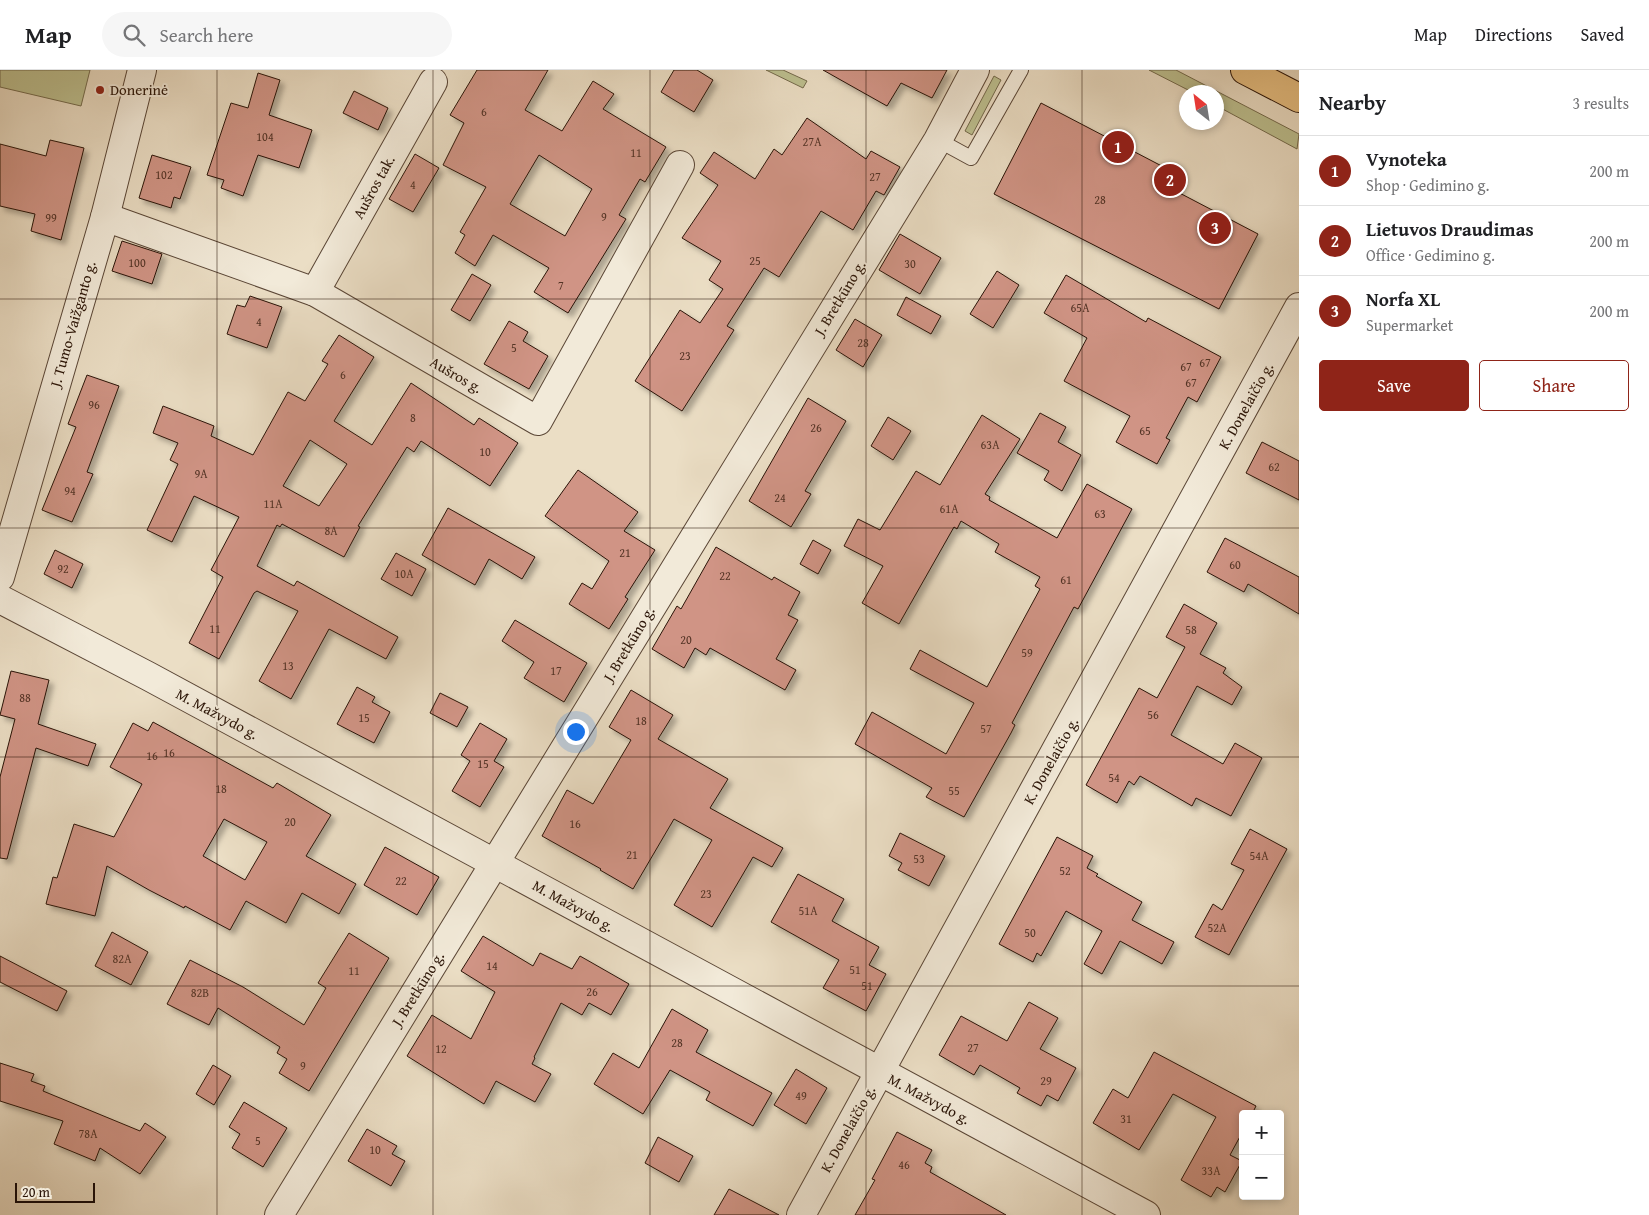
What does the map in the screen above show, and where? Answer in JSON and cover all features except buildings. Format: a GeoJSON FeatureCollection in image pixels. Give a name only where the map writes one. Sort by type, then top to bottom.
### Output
{"type":"FeatureCollection","features":[{"type":"Feature","properties":{"kind":"main road"},"geometry":{"type":"LineString","coordinates":[[1245,70],[1299,98]]}},
{"type":"Feature","properties":{"kind":"street","name":"J. Tumo-Vaižganto g."},"geometry":{"type":"LineString","coordinates":[[0,577],[105,217],[142,70]]}},
{"type":"Feature","properties":{"kind":"street","name":"J. Bretkūno g."},"geometry":{"type":"LineString","coordinates":[[278,1215],[938,140],[975,70]]}},
{"type":"Feature","properties":{"kind":"street","name":"Aušros tak."},"geometry":{"type":"LineString","coordinates":[[315,292],[433,82]]}},
{"type":"Feature","properties":{"kind":"street","name":"Aušros g."},"geometry":{"type":"LineString","coordinates":[[105,217],[315,292],[538,421],[680,165]]}},
{"type":"Feature","properties":{"kind":"street","name":"K. Donelaičio g."},"geometry":{"type":"LineString","coordinates":[[801,1215],[1299,307]]}},
{"type":"Feature","properties":{"kind":"street","name":"M. Mažvydo g."},"geometry":{"type":"LineString","coordinates":[[0,599],[1146,1215]]}},
{"type":"Feature","properties":{"kind":"lane"},"geometry":{"type":"LineString","coordinates":[[938,140],[972,158],[1021,70]]}},
{"type":"Feature","properties":{"kind":"green space"},"geometry":{"type":"Polygon","coordinates":[[[0,70],[90,70],[81,106],[0,87],[0,70]]]}},
{"type":"Feature","properties":{"kind":"green space"},"geometry":{"type":"Polygon","coordinates":[[[766,70],[783,70],[807,81],[803,88],[766,70]]]}},
{"type":"Feature","properties":{"kind":"green space"},"geometry":{"type":"Polygon","coordinates":[[[1149,70],[1176,70],[1205,85],[1179,85],[1149,70]]]}},
{"type":"Feature","properties":{"kind":"green space"},"geometry":{"type":"Polygon","coordinates":[[[994,76],[1001,80],[972,135],[965,131],[994,76]]]}},
{"type":"Feature","properties":{"kind":"green space"},"geometry":{"type":"Polygon","coordinates":[[[1224,95],[1299,134],[1297,149],[1224,110],[1224,95]]]}},
{"type":"Feature","properties":{"kind":"place","name":"Donerinė"},"geometry":{"type":"Point","coordinates":[100,90]}},
{"type":"Feature","properties":{"kind":"place","name":"Vynoteka"},"geometry":{"type":"Point","coordinates":[1118,147]}},
{"type":"Feature","properties":{"kind":"place","name":"Lietuvos Draudimas"},"geometry":{"type":"Point","coordinates":[1170,180]}},
{"type":"Feature","properties":{"kind":"place","name":"Norfa XL"},"geometry":{"type":"Point","coordinates":[1215,228]}}]}
